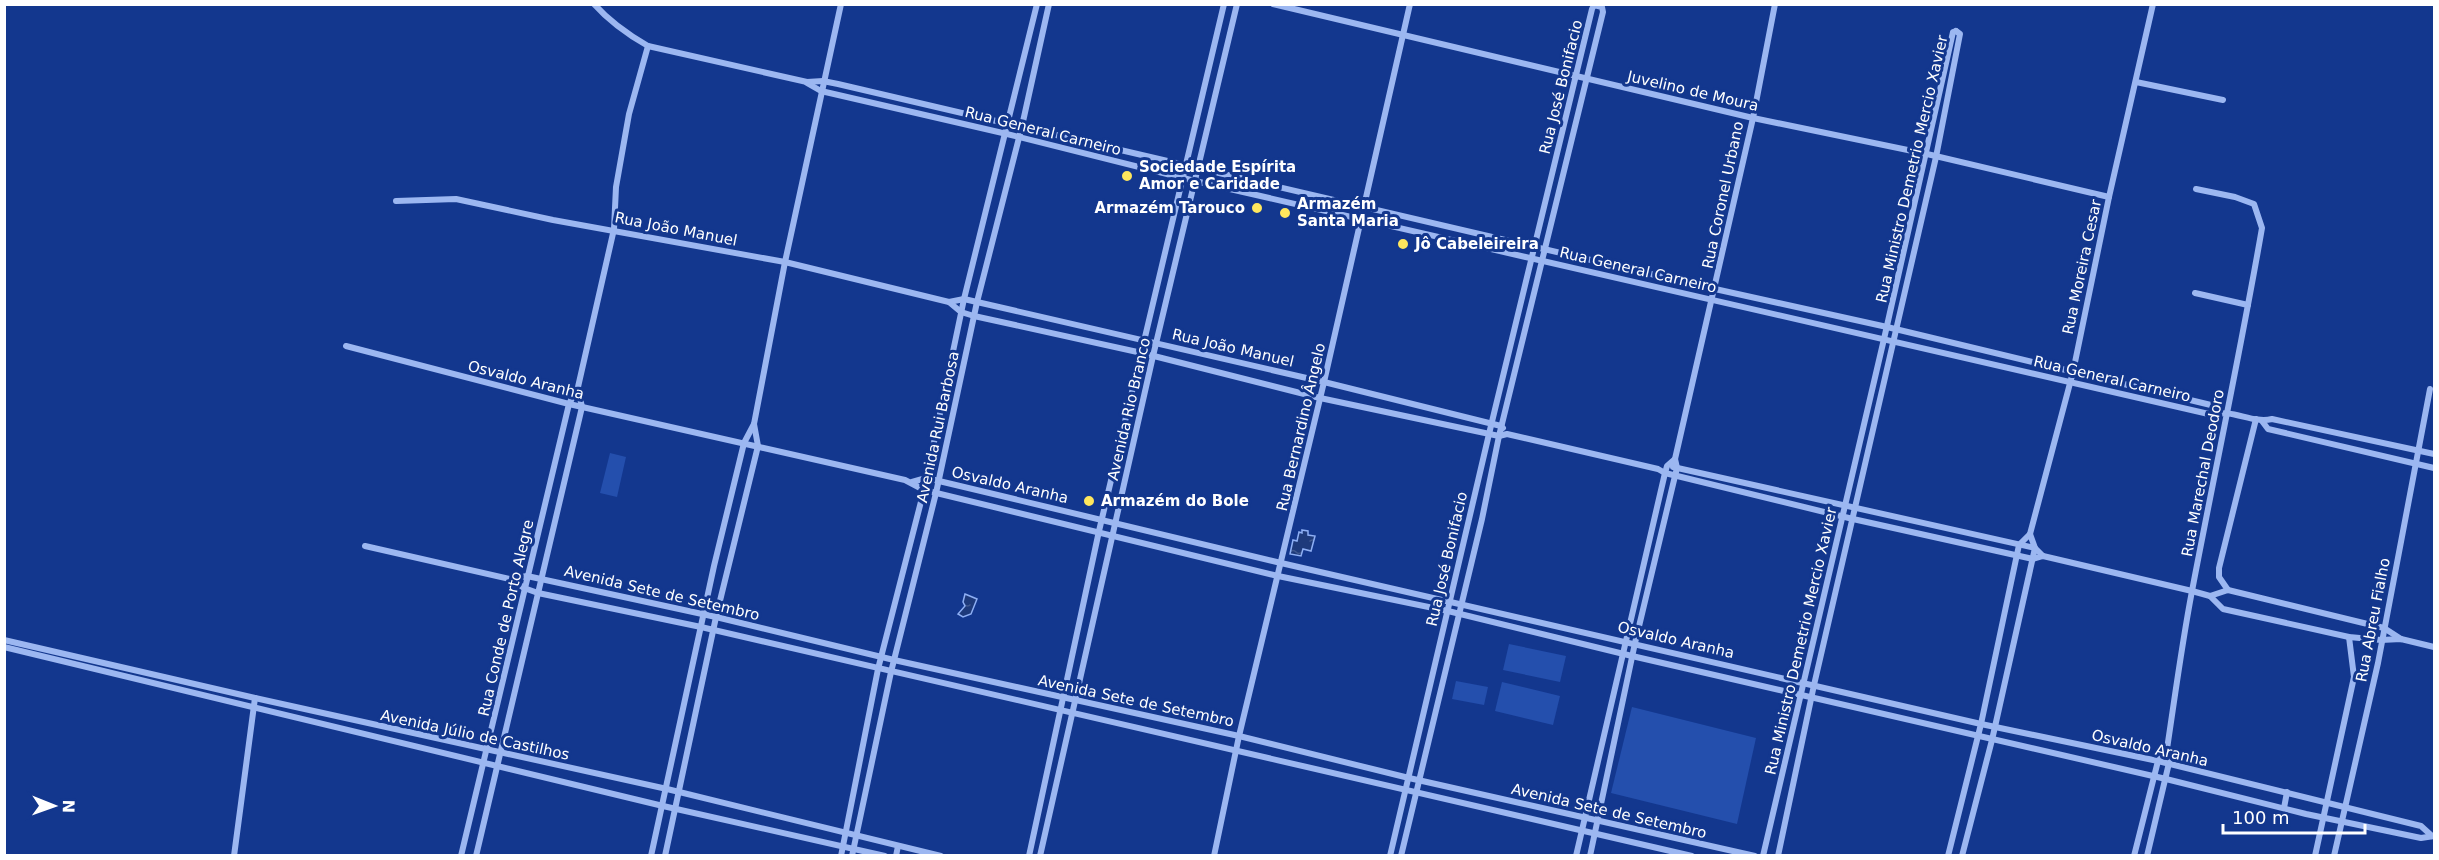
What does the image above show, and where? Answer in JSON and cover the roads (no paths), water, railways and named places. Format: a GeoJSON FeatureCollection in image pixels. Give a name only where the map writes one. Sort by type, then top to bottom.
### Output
{"type":"FeatureCollection","features":[{"type":"Feature","properties":{"kind":"street","name":"Rua General Carneiro"},"geometry":{"type":"LineString","coordinates":[[594,4],[624,33],[648,46],[807,82],[823,81],[1009,123],[1534,247],[1887,327],[2185,398],[2215,406],[2223,413]]}},
{"type":"Feature","properties":{"kind":"street"},"geometry":{"type":"LineString","coordinates":[[754,424],[758,446],[713,630],[665,855],[652,853],[714,566],[744,443],[754,424],[785,262],[841,4]]}},
{"type":"Feature","properties":{"kind":"street","name":"Avenida Rui Barbosa"},"geometry":{"type":"LineString","coordinates":[[841,855],[878,669],[924,489],[964,299],[1007,134],[1037,4]]}},
{"type":"Feature","properties":{"kind":"street","name":"Avenida Rui Barbosa"},"geometry":{"type":"LineString","coordinates":[[853,852],[891,672],[939,481],[977,302],[1022,126],[1049,4]]}},
{"type":"Feature","properties":{"kind":"street","name":"Avenida Rio Branco"},"geometry":{"type":"LineString","coordinates":[[1029,855],[1099,531],[1224,4]]}},
{"type":"Feature","properties":{"kind":"street","name":"Avenida Rio Branco"},"geometry":{"type":"LineString","coordinates":[[1040,855],[1156,343],[1237,4]]}},
{"type":"Feature","properties":{"kind":"street","name":"Juvelino de Moura"},"geometry":{"type":"LineString","coordinates":[[1273,4],[1753,118],[1927,154],[2109,197]]}},
{"type":"Feature","properties":{"kind":"street","name":"Rua Bernardino Ângelo"},"geometry":{"type":"LineString","coordinates":[[1214,855],[1239,736],[1362,220],[1410,4]]}},
{"type":"Feature","properties":{"kind":"street","name":"Rua Coronel Urbano"},"geometry":{"type":"LineString","coordinates":[[1590,855],[1632,656],[1677,468],[1675,459],[1753,118],[1774,4]]}},
{"type":"Feature","properties":{"kind":"street","name":"Rua Moreira Cesar"},"geometry":{"type":"LineString","coordinates":[[1948,855],[1981,724],[2016,555],[2019,545],[2030,534],[2071,382],[2109,197],[2153,4]]}},
{"type":"Feature","properties":{"kind":"street","name":"Rua José Bonifacio"},"geometry":{"type":"LineString","coordinates":[[1390,855],[1531,257],[1592,9],[1594,5],[1598,5],[1602,7],[1603,12],[1499,436],[1482,519],[1401,855]]}},
{"type":"Feature","properties":{"kind":"street","name":"Rua Ministro Demetrio Mercio Xavier"},"geometry":{"type":"LineString","coordinates":[[1763,855],[1927,154],[1953,32],[1958,32],[1936,157],[1814,685],[1778,855]]}},
{"type":"Feature","properties":{"kind":"street"},"geometry":{"type":"LineString","coordinates":[[1029,37],[1041,40]]}},
{"type":"Feature","properties":{"kind":"street","name":"Rua Conde de Porto Alegre"},"geometry":{"type":"LineString","coordinates":[[462,855],[569,404],[578,387],[614,229],[616,187],[629,114],[648,46]]}},
{"type":"Feature","properties":{"kind":"street","name":"Rua General Carneiro"},"geometry":{"type":"LineString","coordinates":[[807,82],[821,91],[1007,134],[1227,189],[2182,408],[2213,415],[2223,413],[2256,420],[2272,419],[2434,454]]}},
{"type":"Feature","properties":{"kind":"street"},"geometry":{"type":"LineString","coordinates":[[2136,82],[2223,100]]}},
{"type":"Feature","properties":{"kind":"street"},"geometry":{"type":"LineString","coordinates":[[1203,88],[1216,92]]}},
{"type":"Feature","properties":{"kind":"street"},"geometry":{"type":"LineString","coordinates":[[1102,158],[1105,145]]}},
{"type":"Feature","properties":{"kind":"street"},"geometry":{"type":"LineString","coordinates":[[1227,189],[1230,174]]}},
{"type":"Feature","properties":{"kind":"street"},"geometry":{"type":"LineString","coordinates":[[1266,198],[1269,184]]}},
{"type":"Feature","properties":{"kind":"street","name":"Rua Marechal Deodoro"},"geometry":{"type":"LineString","coordinates":[[2147,855],[2169,763],[2167,749],[2192,591],[2220,456],[2223,413],[2248,305],[2262,228],[2254,204],[2235,197],[2196,189]]}},
{"type":"Feature","properties":{"kind":"street"},"geometry":{"type":"LineString","coordinates":[[1311,208],[1315,194]]}},
{"type":"Feature","properties":{"kind":"street","name":"Rua João Manuel"},"geometry":{"type":"LineString","coordinates":[[396,201],[456,199],[553,220],[614,229],[785,262],[949,302],[964,299],[1146,340],[1502,426]]}},
{"type":"Feature","properties":{"kind":"street"},"geometry":{"type":"LineString","coordinates":[[986,215],[999,218]]}},
{"type":"Feature","properties":{"kind":"street"},"geometry":{"type":"LineString","coordinates":[[1399,228],[1404,215]]}},
{"type":"Feature","properties":{"kind":"street"},"geometry":{"type":"LineString","coordinates":[[1447,238],[1451,227]]}},
{"type":"Feature","properties":{"kind":"street"},"geometry":{"type":"LineString","coordinates":[[1487,248],[1491,236]]}},
{"type":"Feature","properties":{"kind":"street"},"geometry":{"type":"LineString","coordinates":[[1574,267],[1577,256]]}},
{"type":"Feature","properties":{"kind":"street"},"geometry":{"type":"LineString","coordinates":[[1163,260],[1176,263]]}},
{"type":"Feature","properties":{"kind":"street"},"geometry":{"type":"LineString","coordinates":[[1617,277],[1621,267]]}},
{"type":"Feature","properties":{"kind":"street"},"geometry":{"type":"LineString","coordinates":[[1664,288],[1668,278]]}},
{"type":"Feature","properties":{"kind":"street"},"geometry":{"type":"LineString","coordinates":[[2195,293],[2248,305]]}},
{"type":"Feature","properties":{"kind":"street"},"geometry":{"type":"LineString","coordinates":[[1747,307],[1750,297]]}},
{"type":"Feature","properties":{"kind":"street","name":"Rua João Manuel"},"geometry":{"type":"LineString","coordinates":[[949,302],[961,312],[974,316],[1142,353],[1320,398],[1499,436],[1507,434],[1658,468],[1675,476],[1853,519],[2033,559],[2043,556],[2192,591],[2210,596],[2223,609],[2349,637],[2401,639],[2434,647]]}},
{"type":"Feature","properties":{"kind":"street"},"geometry":{"type":"LineString","coordinates":[[1790,317],[1792,306]]}},
{"type":"Feature","properties":{"kind":"street"},"geometry":{"type":"LineString","coordinates":[[1832,327],[1835,316]]}},
{"type":"Feature","properties":{"kind":"street"},"geometry":{"type":"LineString","coordinates":[[1077,339],[1080,326]]}},
{"type":"Feature","properties":{"kind":"street"},"geometry":{"type":"LineString","coordinates":[[1928,349],[1931,338]]}},
{"type":"Feature","properties":{"kind":"street","name":"Osvaldo Aranha"},"geometry":{"type":"LineString","coordinates":[[346,346],[569,404],[912,482],[936,493],[1278,576],[1448,611],[2325,818],[2421,838],[2433,836]]}},
{"type":"Feature","properties":{"kind":"street"},"geometry":{"type":"LineString","coordinates":[[1966,358],[1969,347]]}},
{"type":"Feature","properties":{"kind":"street"},"geometry":{"type":"LineString","coordinates":[[1211,370],[1215,356]]}},
{"type":"Feature","properties":{"kind":"street"},"geometry":{"type":"LineString","coordinates":[[2004,367],[2008,356]]}},
{"type":"Feature","properties":{"kind":"street"},"geometry":{"type":"LineString","coordinates":[[2099,389],[2102,378]]}},
{"type":"Feature","properties":{"kind":"street","name":"Rua Conde de Porto Alegre"},"geometry":{"type":"LineString","coordinates":[[477,854],[582,406],[578,387]]}},
{"type":"Feature","properties":{"kind":"street","name":"Rua Abreu Fialho"},"geometry":{"type":"LineString","coordinates":[[2334,855],[2384,628],[2430,388]]}},
{"type":"Feature","properties":{"kind":"street"},"geometry":{"type":"LineString","coordinates":[[2144,399],[2147,389]]}},
{"type":"Feature","properties":{"kind":"street"},"geometry":{"type":"LineString","coordinates":[[2182,408],[2185,398]]}},
{"type":"Feature","properties":{"kind":"street"},"geometry":{"type":"LineString","coordinates":[[943,401],[955,404]]}},
{"type":"Feature","properties":{"kind":"street"},"geometry":{"type":"LineString","coordinates":[[1405,416],[1408,403]]}},
{"type":"Feature","properties":{"kind":"street","name":"Rua General Carneiro"},"geometry":{"type":"LineString","coordinates":[[2256,420],[2268,429],[2434,468]]}},
{"type":"Feature","properties":{"kind":"street"},"geometry":{"type":"LineString","coordinates":[[2210,596],[2228,590],[2219,577],[2218,568],[2256,420]]}},
{"type":"Feature","properties":{"kind":"street"},"geometry":{"type":"LineString","coordinates":[[2287,433],[2290,423]]}},
{"type":"Feature","properties":{"kind":"street"},"geometry":{"type":"LineString","coordinates":[[1502,426],[1507,434]]}},
{"type":"Feature","properties":{"kind":"street"},"geometry":{"type":"LineString","coordinates":[[1864,426],[1873,427]]}},
{"type":"Feature","properties":{"kind":"street"},"geometry":{"type":"LineString","coordinates":[[2322,441],[2325,430]]}},
{"type":"Feature","properties":{"kind":"street"},"geometry":{"type":"LineString","coordinates":[[1122,436],[1134,439]]}},
{"type":"Feature","properties":{"kind":"street"},"geometry":{"type":"LineString","coordinates":[[2371,453],[2374,441]]}},
{"type":"Feature","properties":{"kind":"street"},"geometry":{"type":"LineString","coordinates":[[1576,855],[1665,473],[1667,466],[1675,459]]}},
{"type":"Feature","properties":{"kind":"street","name":"Rua João Manuel"},"geometry":{"type":"LineString","coordinates":[[1658,468],[1667,466],[1677,468],[2035,548]]}},
{"type":"Feature","properties":{"kind":"street","name":"Osvaldo Aranha"},"geometry":{"type":"LineString","coordinates":[[912,482],[926,478],[1281,563],[1981,724],[2169,763],[2421,826],[2433,836]]}},
{"type":"Feature","properties":{"kind":"street"},"geometry":{"type":"LineString","coordinates":[[1763,497],[1766,487]]}},
{"type":"Feature","properties":{"kind":"street"},"geometry":{"type":"LineString","coordinates":[[1470,516],[1482,519]]}},
{"type":"Feature","properties":{"kind":"street"},"geometry":{"type":"LineString","coordinates":[[1939,538],[1941,527]]}},
{"type":"Feature","properties":{"kind":"street"},"geometry":{"type":"LineString","coordinates":[[538,530],[552,533]]}},
{"type":"Feature","properties":{"kind":"street"},"geometry":{"type":"LineString","coordinates":[[2030,534],[2035,548],[2043,556]]}},
{"type":"Feature","properties":{"kind":"street","name":"Avenida Sete de Setembro"},"geometry":{"type":"LineString","coordinates":[[365,546],[510,579],[538,593],[701,627],[1582,832],[1692,855]]}},
{"type":"Feature","properties":{"kind":"street"},"geometry":{"type":"LineString","coordinates":[[1962,855],[1992,740],[2035,548]]}},
{"type":"Feature","properties":{"kind":"street"},"geometry":{"type":"LineString","coordinates":[[1646,555],[1656,558]]}},
{"type":"Feature","properties":{"kind":"street"},"geometry":{"type":"LineString","coordinates":[[714,566],[728,569]]}},
{"type":"Feature","properties":{"kind":"street","name":"Avenida Sete de Setembro"},"geometry":{"type":"LineString","coordinates":[[510,579],[527,576],[703,614],[894,660],[1239,736],[1419,781],[1755,855]]}},
{"type":"Feature","properties":{"kind":"street","name":"Rua João Manuel"},"geometry":{"type":"LineString","coordinates":[[2228,590],[2384,628],[2401,639]]}},
{"type":"Feature","properties":{"kind":"street"},"geometry":{"type":"LineString","coordinates":[[659,618],[662,605]]}},
{"type":"Feature","properties":{"kind":"street"},"geometry":{"type":"LineString","coordinates":[[892,615],[905,618]]}},
{"type":"Feature","properties":{"kind":"street","name":"Rua Abreu Fialho"},"geometry":{"type":"LineString","coordinates":[[2315,855],[2329,803],[2354,677],[2349,637]]}},
{"type":"Feature","properties":{"kind":"street","name":"Avenida Júlio de Castilhos"},"geometry":{"type":"LineString","coordinates":[[4,640],[378,726],[667,789],[846,834],[941,855]]}},
{"type":"Feature","properties":{"kind":"street"},"geometry":{"type":"LineString","coordinates":[[1076,641],[1088,644]]}},
{"type":"Feature","properties":{"kind":"street"},"geometry":{"type":"LineString","coordinates":[[1997,644],[2012,648]]}},
{"type":"Feature","properties":{"kind":"street","name":"Avenida Júlio de Castilhos"},"geometry":{"type":"LineString","coordinates":[[4,648],[663,806],[843,846],[853,852],[885,855]]}},
{"type":"Feature","properties":{"kind":"street"},"geometry":{"type":"LineString","coordinates":[[131,679],[134,670]]}},
{"type":"Feature","properties":{"kind":"street"},"geometry":{"type":"LineString","coordinates":[[506,670],[519,675]]}},
{"type":"Feature","properties":{"kind":"street"},"geometry":{"type":"LineString","coordinates":[[234,855],[255,698]]}},
{"type":"Feature","properties":{"kind":"street"},"geometry":{"type":"LineString","coordinates":[[682,710],[696,713]]}},
{"type":"Feature","properties":{"kind":"street"},"geometry":{"type":"LineString","coordinates":[[376,737],[378,726]]}},
{"type":"Feature","properties":{"kind":"street"},"geometry":{"type":"LineString","coordinates":[[2074,758],[2078,744]]}},
{"type":"Feature","properties":{"kind":"street","name":"Rua Marechal Deodoro"},"geometry":{"type":"LineString","coordinates":[[2136,855],[2158,761],[2167,749]]}},
{"type":"Feature","properties":{"kind":"street"},"geometry":{"type":"LineString","coordinates":[[854,792],[865,794]]}},
{"type":"Feature","properties":{"kind":"street"},"geometry":{"type":"LineString","coordinates":[[2284,808],[2288,792]]}},
{"type":"Feature","properties":{"kind":"street"},"geometry":{"type":"LineString","coordinates":[[1395,833],[1406,836]]}},
{"type":"Feature","properties":{"kind":"street"},"geometry":{"type":"LineString","coordinates":[[896,855],[898,846]]}},
{"type":"Feature","properties":{"kind":"street"},"geometry":{"type":"LineString","coordinates":[[464,848],[477,854]]}},
{"type":"Feature","properties":{"kind":"water"},"geometry":{"type":"Polygon","coordinates":[[[1302,530],[1308,531],[1308,535],[1315,536],[1311,551],[1303,549],[1301,556],[1290,554],[1293,540],[1297,541],[1299,532],[1302,533],[1302,530]]]}},
{"type":"Feature","properties":{"kind":"water"},"geometry":{"type":"Polygon","coordinates":[[[965,594],[977,599],[971,614],[963,617],[958,614],[965,606],[963,602],[965,594]]]}},
{"type":"Feature","properties":{"kind":"place","name":"Sociedade Espírita Amor e Caridade"},"geometry":{"type":"Point","coordinates":[1127,176]}},
{"type":"Feature","properties":{"kind":"place","name":"Armazém Tarouco"},"geometry":{"type":"Point","coordinates":[1257,208]}},
{"type":"Feature","properties":{"kind":"place","name":"Armazém Santa Maria"},"geometry":{"type":"Point","coordinates":[1285,213]}},
{"type":"Feature","properties":{"kind":"place","name":"Jô Cabeleireira"},"geometry":{"type":"Point","coordinates":[1403,244]}},
{"type":"Feature","properties":{"kind":"place","name":"Armazém do Bole"},"geometry":{"type":"Point","coordinates":[1089,501]}}]}
